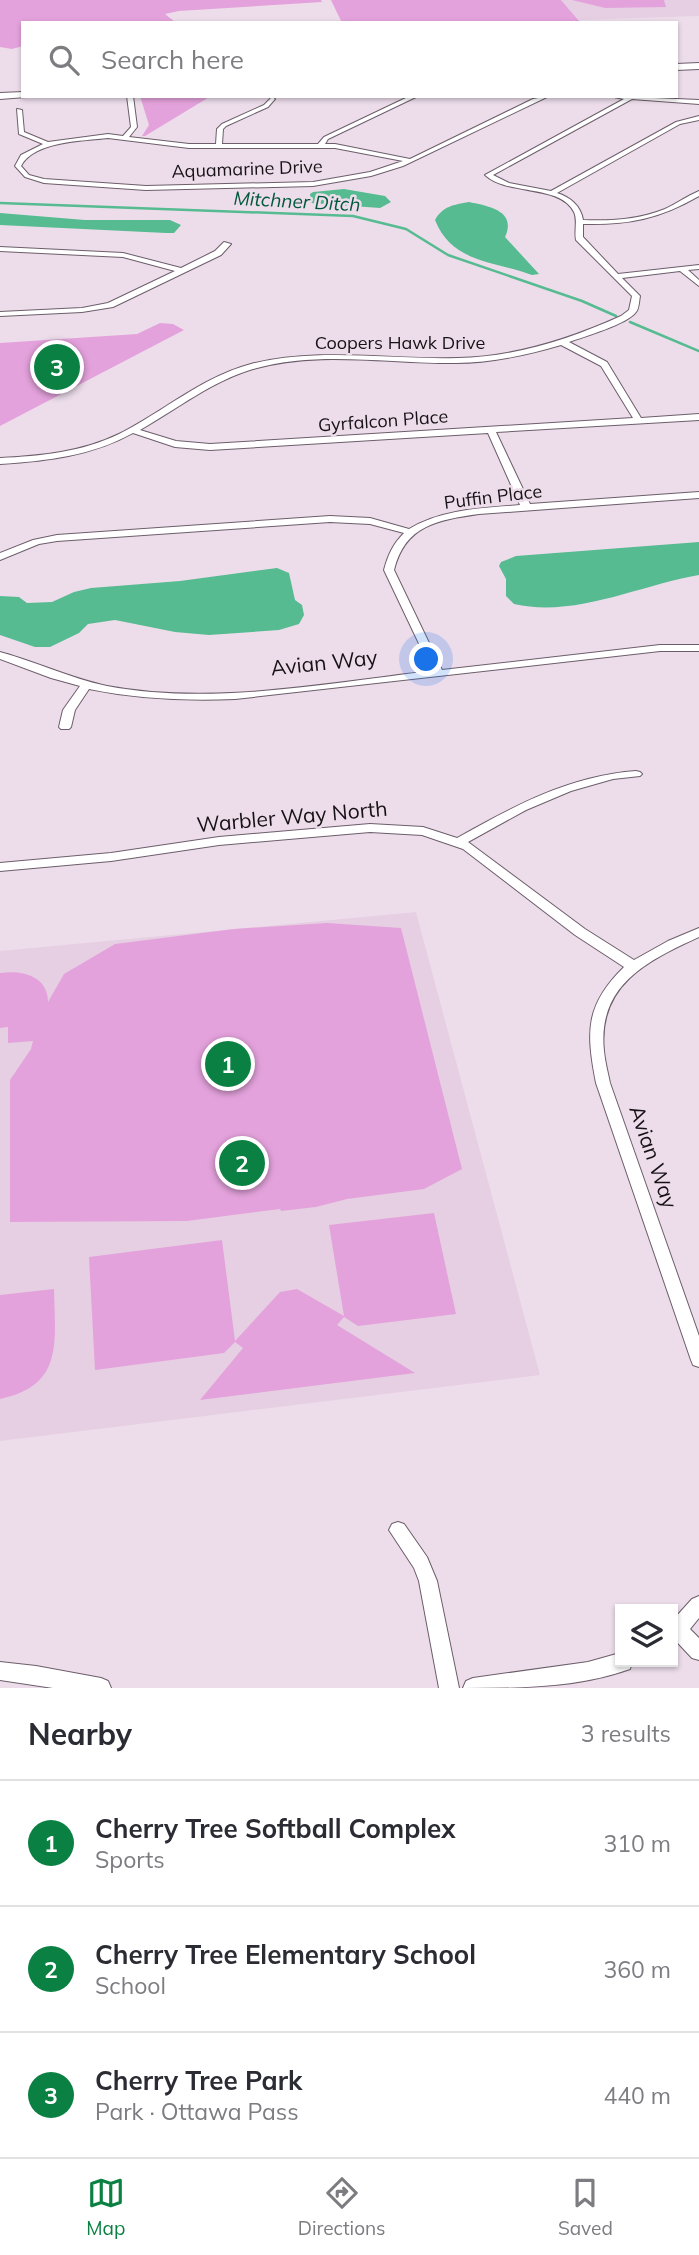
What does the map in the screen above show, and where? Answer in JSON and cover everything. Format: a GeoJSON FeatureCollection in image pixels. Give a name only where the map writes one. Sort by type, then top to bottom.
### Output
{"type":"FeatureCollection","features":[{"type":"Feature","properties":{"kind":"main road"},"geometry":{"type":"LineString","coordinates":[[678,67],[699,66]]}},
{"type":"Feature","properties":{"kind":"main road"},"geometry":{"type":"LineString","coordinates":[[0,96],[21,95]]}},
{"type":"Feature","properties":{"kind":"street"},"geometry":{"type":"LineString","coordinates":[[125,137],[134,127],[130,98]]}},
{"type":"Feature","properties":{"kind":"street"},"geometry":{"type":"LineString","coordinates":[[321,145],[326,138],[411,98]]}},
{"type":"Feature","properties":{"kind":"street","name":"Aquamarine Drive"},"geometry":{"type":"LineString","coordinates":[[47,144],[23,156],[18,166],[22,172],[44,181],[131,188],[313,184],[371,174],[411,161],[542,98]]}},
{"type":"Feature","properties":{"kind":"street"},"geometry":{"type":"LineString","coordinates":[[629,98],[698,103]]}},
{"type":"Feature","properties":{"kind":"street","name":"Coopers Hawk Drive"},"geometry":{"type":"LineString","coordinates":[[0,461],[70,454],[104,443],[228,376],[263,364],[316,359],[489,359],[527,352],[560,341],[610,324],[633,311],[636,296],[579,238],[577,210],[573,205],[550,194],[488,177],[492,172],[629,98]]}},
{"type":"Feature","properties":{"kind":"street"},"geometry":{"type":"LineString","coordinates":[[219,145],[221,127],[266,106],[272,99]]}},
{"type":"Feature","properties":{"kind":"street"},"geometry":{"type":"LineString","coordinates":[[19,110],[21,133],[47,144],[73,138],[125,137],[181,145],[321,145],[359,149],[411,161]]}},
{"type":"Feature","properties":{"kind":"street"},"geometry":{"type":"LineString","coordinates":[[550,194],[673,125],[699,118]]}},
{"type":"Feature","properties":{"kind":"street"},"geometry":{"type":"LineString","coordinates":[[579,222],[648,218],[666,213],[699,193]]}},
{"type":"Feature","properties":{"kind":"street"},"geometry":{"type":"LineString","coordinates":[[0,314],[82,310],[110,305],[218,253],[227,244]]}},
{"type":"Feature","properties":{"kind":"street"},"geometry":{"type":"LineString","coordinates":[[0,249],[123,255],[183,271]]}},
{"type":"Feature","properties":{"kind":"street"},"geometry":{"type":"LineString","coordinates":[[618,276],[699,267]]}},
{"type":"Feature","properties":{"kind":"street"},"geometry":{"type":"LineString","coordinates":[[683,270],[699,284]]}},
{"type":"Feature","properties":{"kind":"street"},"geometry":{"type":"LineString","coordinates":[[560,341],[604,365],[639,421]]}},
{"type":"Feature","properties":{"kind":"street","name":"Gyrfalcon Place"},"geometry":{"type":"LineString","coordinates":[[132,430],[175,444],[198,448],[699,417]]}},
{"type":"Feature","properties":{"kind":"street"},"geometry":{"type":"LineString","coordinates":[[491,430],[526,507]]}},
{"type":"Feature","properties":{"kind":"street","name":"Puffin Place"},"geometry":{"type":"LineString","coordinates":[[410,532],[431,521],[451,515],[699,495]]}},
{"type":"Feature","properties":{"kind":"street"},"geometry":{"type":"LineString","coordinates":[[0,557],[36,542],[57,538],[330,519],[370,521],[410,532],[391,555],[389,570],[438,673]]}},
{"type":"Feature","properties":{"kind":"street","name":"Avian Way"},"geometry":{"type":"LineString","coordinates":[[0,655],[86,685],[157,696],[215,697],[660,648],[699,648]]}},
{"type":"Feature","properties":{"kind":"street"},"geometry":{"type":"LineString","coordinates":[[65,727],[69,710],[86,685]]}},
{"type":"Feature","properties":{"kind":"street"},"geometry":{"type":"LineString","coordinates":[[459,842],[494,821],[599,777],[636,774]]}},
{"type":"Feature","properties":{"kind":"street","name":"Warbler Way North"},"geometry":{"type":"LineString","coordinates":[[0,867],[111,857],[212,842],[382,827],[423,831],[459,842],[579,932],[631,965]]}},
{"type":"Feature","properties":{"kind":"street","name":"Avian Way"},"geometry":{"type":"LineString","coordinates":[[699,932],[665,946],[631,965],[602,1007],[595,1028],[595,1051],[603,1083],[694,1328],[699,1360]]}},
{"type":"Feature","properties":{"kind":"street"},"geometry":{"type":"LineString","coordinates":[[398,1530],[421,1563],[428,1581],[449,1688]]}},
{"type":"Feature","properties":{"kind":"street"},"geometry":{"type":"LineString","coordinates":[[678,1628],[699,1605]]}},
{"type":"Feature","properties":{"kind":"street"},"geometry":{"type":"LineString","coordinates":[[678,1634],[699,1651]]}},
{"type":"Feature","properties":{"kind":"street"},"geometry":{"type":"LineString","coordinates":[[473,1688],[588,1671],[615,1664]]}},
{"type":"Feature","properties":{"kind":"street"},"geometry":{"type":"LineString","coordinates":[[0,1671],[45,1676],[101,1688]]}},
{"type":"Feature","properties":{"kind":"shaded area"},"geometry":{"type":"Polygon","coordinates":[[[0,0],[322,2],[165,14],[174,21],[21,21],[21,47],[12,49],[0,47],[0,0]]]}},
{"type":"Feature","properties":{"kind":"shaded area"},"geometry":{"type":"Polygon","coordinates":[[[331,0],[561,0],[579,21],[341,21],[331,0]]]}},
{"type":"Feature","properties":{"kind":"shaded area"},"geometry":{"type":"Polygon","coordinates":[[[561,0],[699,0],[699,16],[579,20],[561,0]]]}},
{"type":"Feature","properties":{"kind":"shaded area"},"geometry":{"type":"Polygon","coordinates":[[[572,0],[664,0],[666,7],[605,8],[572,0]]]}},
{"type":"Feature","properties":{"kind":"shaded area"},"geometry":{"type":"Polygon","coordinates":[[[141,98],[208,98],[142,136],[149,125],[141,98]]]}},
{"type":"Feature","properties":{"kind":"shaded area"},"geometry":{"type":"Polygon","coordinates":[[[344,189],[385,196],[391,202],[380,208],[311,203],[310,194],[313,192],[344,189]]]}},
{"type":"Feature","properties":{"kind":"shaded area"},"geometry":{"type":"Polygon","coordinates":[[[469,202],[492,208],[504,216],[508,228],[505,237],[539,274],[532,275],[476,258],[452,245],[435,220],[445,209],[469,202]]]}},
{"type":"Feature","properties":{"kind":"shaded area"},"geometry":{"type":"Polygon","coordinates":[[[0,213],[85,220],[170,220],[181,225],[174,233],[166,233],[0,225],[0,213]]]}},
{"type":"Feature","properties":{"kind":"shaded area"},"geometry":{"type":"Polygon","coordinates":[[[160,323],[173,324],[184,330],[0,426],[0,343],[137,334],[160,323]]]}},
{"type":"Feature","properties":{"kind":"shaded area"},"geometry":{"type":"Polygon","coordinates":[[[699,542],[699,575],[607,599],[560,607],[514,604],[506,596],[506,579],[499,566],[501,562],[516,556],[699,542]]]}},
{"type":"Feature","properties":{"kind":"shaded area"},"geometry":{"type":"Polygon","coordinates":[[[277,568],[289,573],[295,600],[302,605],[304,615],[299,624],[279,630],[209,635],[175,632],[115,620],[88,624],[79,633],[50,647],[35,647],[0,635],[0,596],[19,597],[27,603],[52,602],[91,588],[180,581],[277,568]]]}},
{"type":"Feature","properties":{"kind":"shaded area"},"geometry":{"type":"Polygon","coordinates":[[[416,912],[540,1375],[0,1441],[0,951],[416,912]]]}},
{"type":"Feature","properties":{"kind":"shaded area"},"geometry":{"type":"Polygon","coordinates":[[[327,923],[401,928],[462,1169],[424,1189],[347,1199],[316,1207],[187,1221],[10,1222],[10,1080],[31,1049],[33,1041],[8,1043],[8,1027],[0,1028],[0,973],[25,974],[39,981],[47,993],[48,1002],[64,974],[115,944],[234,929],[327,923]]]}},
{"type":"Feature","properties":{"kind":"shaded area"},"geometry":{"type":"Polygon","coordinates":[[[434,1213],[456,1314],[358,1326],[344,1317],[337,1325],[415,1373],[200,1400],[243,1348],[235,1342],[224,1353],[95,1370],[89,1257],[222,1240],[235,1341],[280,1292],[297,1289],[344,1316],[329,1225],[434,1213]]]}},
{"type":"Feature","properties":{"kind":"shaded area"},"geometry":{"type":"Polygon","coordinates":[[[54,1289],[54,1344],[45,1372],[36,1384],[21,1393],[0,1399],[0,1295],[54,1289]]]}},
{"type":"Feature","properties":{"kind":"waterway","name":"Mitchner Ditch"},"geometry":{"type":"LineString","coordinates":[[0,203],[353,216],[406,229],[448,255],[582,301],[616,316]]}},
{"type":"Feature","properties":{"kind":"waterway","name":"Mitchner Ditch"},"geometry":{"type":"LineString","coordinates":[[630,322],[699,351]]}},
{"type":"Feature","properties":{"kind":"place","name":"Cherry Tree Park"},"geometry":{"type":"Point","coordinates":[57,367]}},
{"type":"Feature","properties":{"kind":"place","name":"Cherry Tree Softball Complex"},"geometry":{"type":"Point","coordinates":[228,1064]}},
{"type":"Feature","properties":{"kind":"place","name":"Cherry Tree Elementary School"},"geometry":{"type":"Point","coordinates":[242,1163]}}]}
